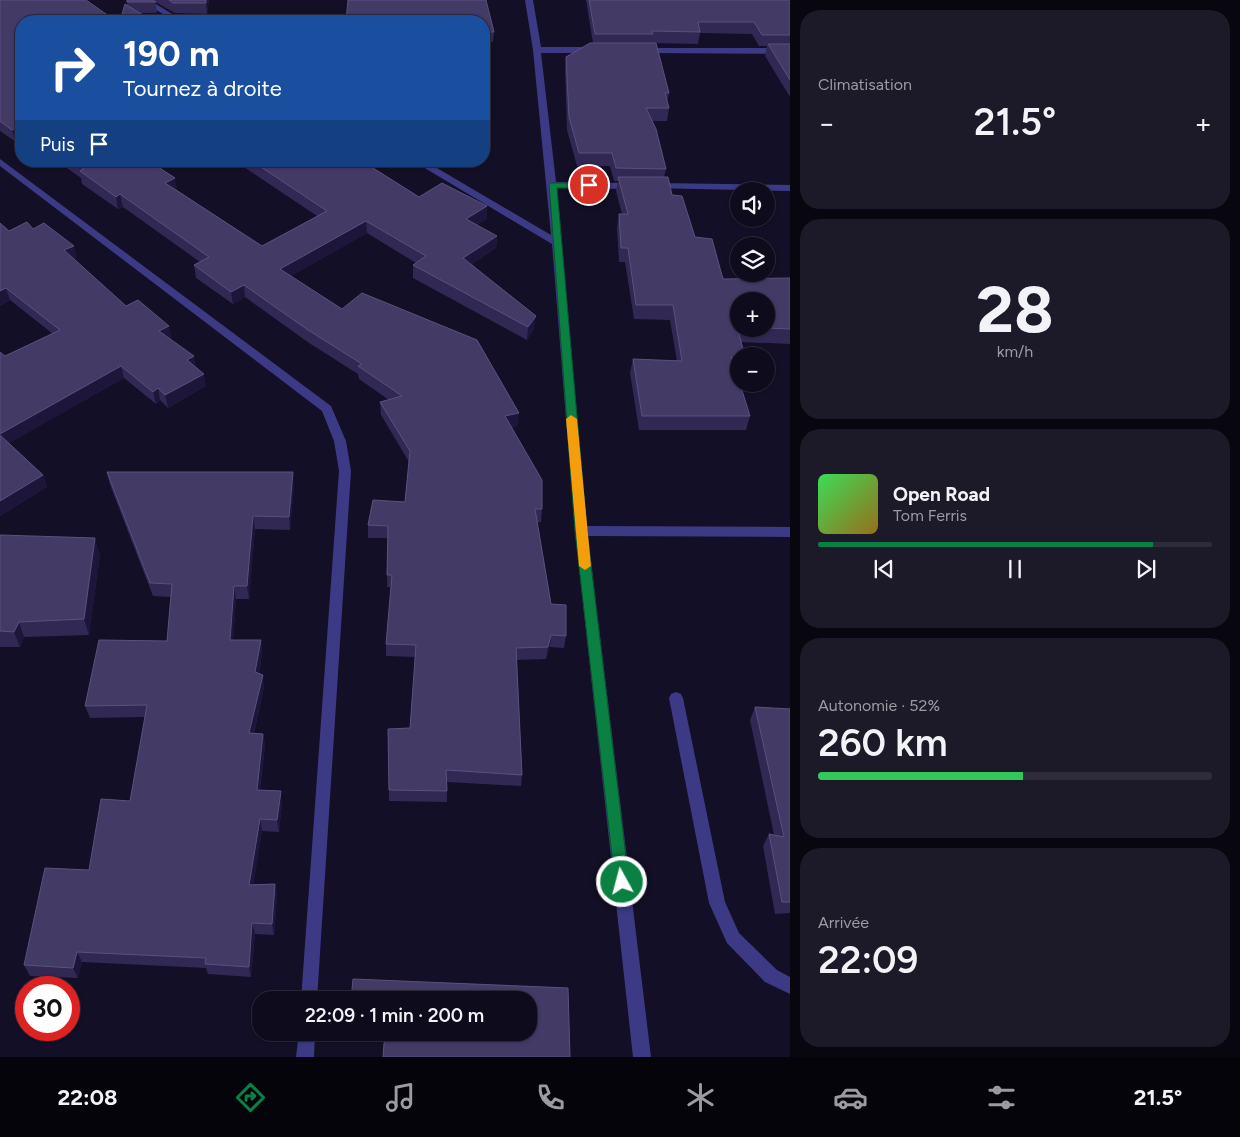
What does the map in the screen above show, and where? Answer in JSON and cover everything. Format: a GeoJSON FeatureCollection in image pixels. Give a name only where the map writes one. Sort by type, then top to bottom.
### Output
{"type":"FeatureCollection","features":[{"type":"Feature","properties":{"kind":"street"},"geometry":{"type":"LineString","coordinates":[[143,0],[169,15]]}},
{"type":"Feature","properties":{"kind":"street"},"geometry":{"type":"LineString","coordinates":[[529,0],[537,50],[552,185],[581,531],[642,1057]]}},
{"type":"Feature","properties":{"kind":"street"},"geometry":{"type":"LineString","coordinates":[[537,50],[605,50]]}},
{"type":"Feature","properties":{"kind":"street"},"geometry":{"type":"LineString","coordinates":[[634,50],[790,51]]}},
{"type":"Feature","properties":{"kind":"street"},"geometry":{"type":"LineString","coordinates":[[428,167],[556,242]]}},
{"type":"Feature","properties":{"kind":"street"},"geometry":{"type":"LineString","coordinates":[[3,168],[327,409],[340,441],[345,471],[310,991]]}},
{"type":"Feature","properties":{"kind":"street"},"geometry":{"type":"LineString","coordinates":[[552,185],[790,188]]}},
{"type":"Feature","properties":{"kind":"street"},"geometry":{"type":"LineString","coordinates":[[581,531],[790,532]]}},
{"type":"Feature","properties":{"kind":"street"},"geometry":{"type":"LineString","coordinates":[[676,698],[717,903],[733,938],[772,976],[790,986]]}},
{"type":"Feature","properties":{"kind":"street"},"geometry":{"type":"LineString","coordinates":[[305,1057],[306,1041]]}},
{"type":"Feature","properties":{"kind":"building"},"geometry":{"type":"Polygon","coordinates":[[[0,0],[86,0],[107,15],[15,15],[15,129],[12,130],[0,121],[0,0]]]}},
{"type":"Feature","properties":{"kind":"building"},"geometry":{"type":"Polygon","coordinates":[[[127,0],[152,0],[156,2],[127,2],[127,0]]]}},
{"type":"Feature","properties":{"kind":"building"},"geometry":{"type":"Polygon","coordinates":[[[169,0],[206,0],[206,3],[173,3],[169,0]]]}},
{"type":"Feature","properties":{"kind":"building"},"geometry":{"type":"Polygon","coordinates":[[[348,0],[486,0],[490,15],[347,15],[348,0]]]}},
{"type":"Feature","properties":{"kind":"building"},"geometry":{"type":"Polygon","coordinates":[[[589,0],[790,0],[790,35],[762,35],[754,22],[698,22],[700,32],[652,31],[653,34],[595,34],[589,0]]]}},
{"type":"Feature","properties":{"kind":"building"},"geometry":{"type":"Polygon","coordinates":[[[125,4],[143,15],[122,15],[125,4]]]}},
{"type":"Feature","properties":{"kind":"building"},"geometry":{"type":"Polygon","coordinates":[[[490,16],[494,32],[490,32],[490,16]]]}},
{"type":"Feature","properties":{"kind":"building"},"geometry":{"type":"Polygon","coordinates":[[[590,43],[656,43],[669,93],[665,93],[669,108],[646,108],[656,129],[666,169],[616,168],[612,153],[579,153],[569,117],[566,57],[590,43]]]}},
{"type":"Feature","properties":{"kind":"building"},"geometry":{"type":"Polygon","coordinates":[[[768,44],[790,44],[790,80],[768,44]]]}},
{"type":"Feature","properties":{"kind":"building"},"geometry":{"type":"Polygon","coordinates":[[[81,167],[158,167],[175,178],[165,183],[262,246],[327,211],[261,167],[372,167],[419,197],[442,183],[487,206],[466,219],[497,236],[463,258],[536,316],[528,327],[413,265],[426,256],[366,221],[280,269],[342,309],[362,293],[477,340],[519,413],[505,416],[542,480],[542,509],[535,509],[551,604],[566,605],[566,636],[551,635],[548,647],[516,648],[522,775],[446,770],[447,791],[389,790],[388,729],[410,728],[416,645],[386,644],[392,575],[387,575],[388,526],[368,525],[373,500],[405,502],[410,451],[380,402],[402,396],[358,366],[362,364],[308,330],[244,285],[231,292],[194,265],[209,257],[120,194],[116,197],[80,171],[84,169],[81,167]]]}},
{"type":"Feature","properties":{"kind":"building"},"geometry":{"type":"Polygon","coordinates":[[[618,177],[668,177],[672,195],[682,196],[695,237],[712,239],[723,279],[730,279],[730,282],[775,282],[775,278],[790,278],[790,329],[775,328],[775,292],[730,292],[730,337],[740,337],[743,347],[730,347],[730,392],[742,392],[750,416],[642,416],[633,359],[682,361],[673,305],[636,305],[628,248],[621,248],[619,214],[628,214],[618,177]]]}},
{"type":"Feature","properties":{"kind":"building"},"geometry":{"type":"Polygon","coordinates":[[[27,222],[33,229],[44,223],[74,246],[64,250],[126,306],[138,300],[169,326],[159,331],[194,356],[187,360],[204,374],[165,395],[158,388],[153,392],[121,366],[0,434],[0,352],[5,356],[60,330],[6,288],[0,291],[0,223],[9,231],[27,222]]]}},
{"type":"Feature","properties":{"kind":"building"},"geometry":{"type":"Polygon","coordinates":[[[0,435],[43,475],[0,501],[0,435]]]}},
{"type":"Feature","properties":{"kind":"building"},"geometry":{"type":"Polygon","coordinates":[[[107,472],[293,472],[289,517],[253,516],[247,586],[234,586],[230,640],[261,640],[255,672],[263,675],[249,733],[263,734],[257,790],[281,791],[277,820],[260,819],[249,885],[275,884],[272,924],[252,923],[249,967],[205,964],[206,958],[77,952],[73,968],[24,965],[45,868],[89,870],[101,799],[130,801],[147,705],[85,706],[99,640],[167,641],[172,584],[150,583],[107,472]]]}},
{"type":"Feature","properties":{"kind":"building"},"geometry":{"type":"Polygon","coordinates":[[[0,535],[95,538],[84,619],[19,622],[14,632],[0,631],[0,535]]]}},
{"type":"Feature","properties":{"kind":"building"},"geometry":{"type":"Polygon","coordinates":[[[755,707],[790,709],[790,902],[782,902],[769,834],[784,837],[755,707]]]}},
{"type":"Feature","properties":{"kind":"building"},"geometry":{"type":"Polygon","coordinates":[[[353,979],[568,988],[570,1057],[383,1057],[384,1041],[537,1041],[537,991],[352,991],[353,979]]]}},
{"type":"Feature","properties":{"kind":"slow traffic"},"geometry":{"type":"LineString","coordinates":[[571,419],[585,566]]}},
{"type":"Feature","properties":{"kind":"route"},"geometry":{"type":"LineString","coordinates":[[589,185],[552,185],[581,531],[622,882]]}}]}
